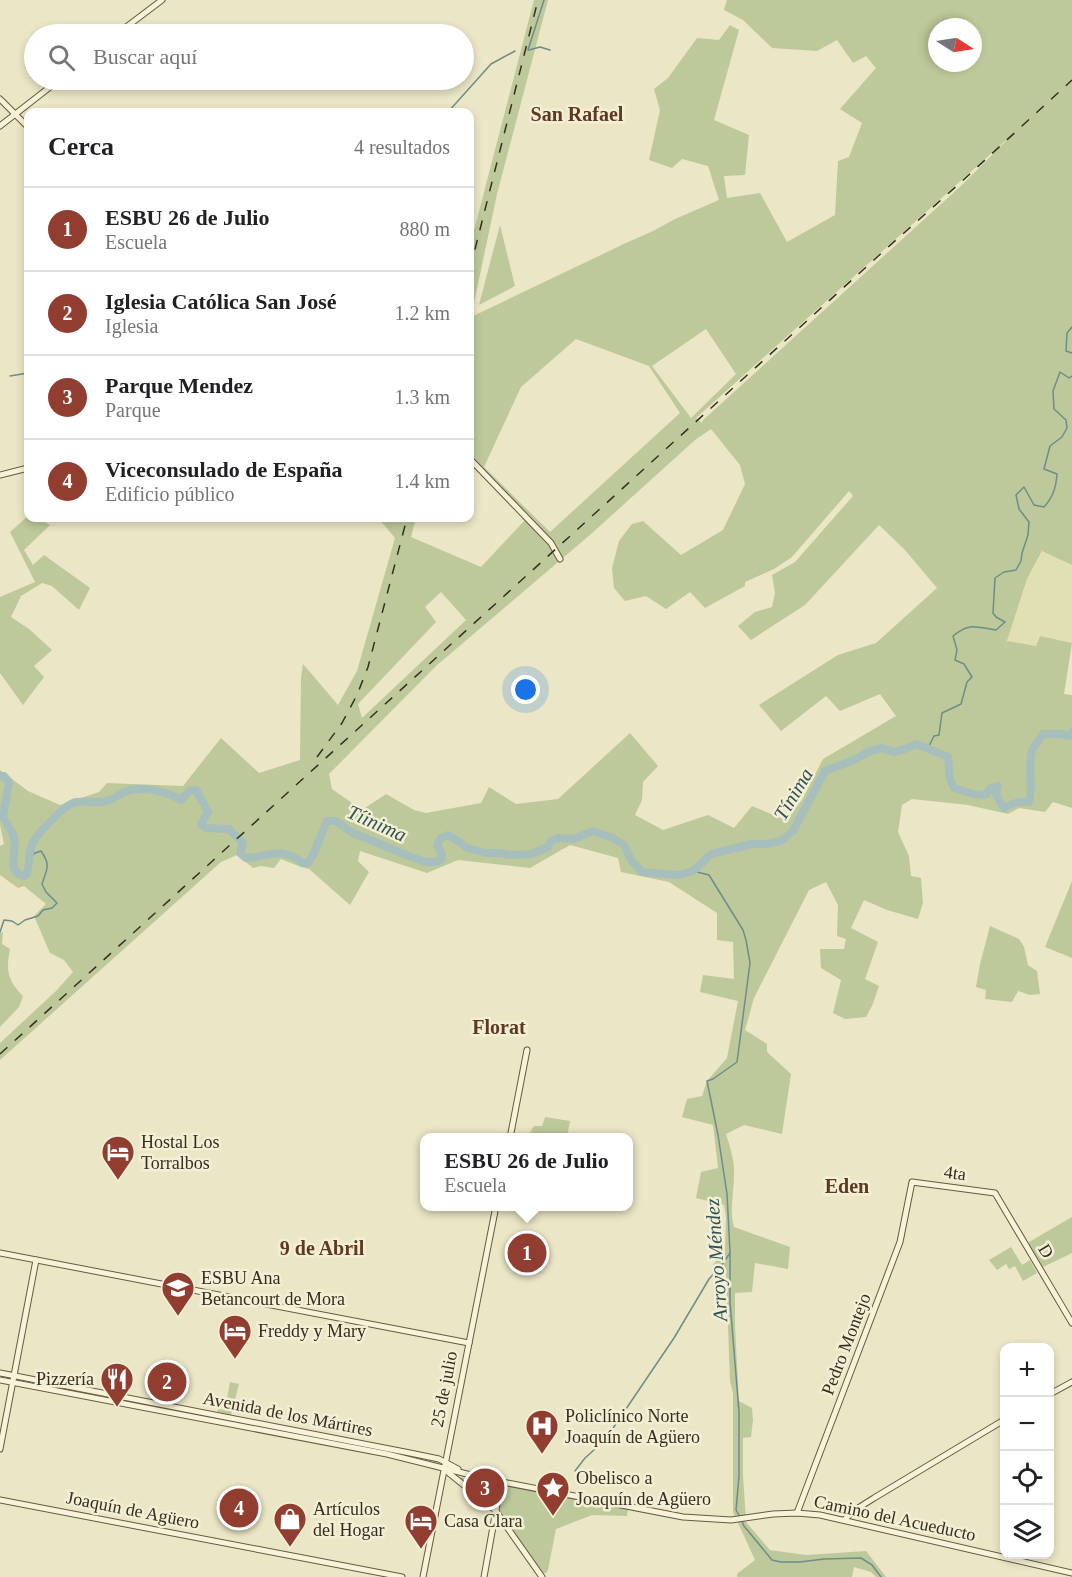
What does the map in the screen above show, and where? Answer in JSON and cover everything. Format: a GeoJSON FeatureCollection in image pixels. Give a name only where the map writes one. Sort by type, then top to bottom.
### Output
{"type":"FeatureCollection","features":[{"type":"Feature","properties":{"kind":"street"},"geometry":{"type":"LineString","coordinates":[[130,24],[162,0]]}},
{"type":"Feature","properties":{"kind":"street"},"geometry":{"type":"LineString","coordinates":[[0,126],[46,90]]}},
{"type":"Feature","properties":{"kind":"street"},"geometry":{"type":"LineString","coordinates":[[0,99],[24,124]]}},
{"type":"Feature","properties":{"kind":"street"},"geometry":{"type":"LineString","coordinates":[[474,463],[550,543],[560,559]]}},
{"type":"Feature","properties":{"kind":"street"},"geometry":{"type":"LineString","coordinates":[[0,474],[24,469]]}},
{"type":"Feature","properties":{"kind":"street"},"geometry":{"type":"LineString","coordinates":[[511,1133],[527,1050]]}},
{"type":"Feature","properties":{"kind":"street","name":"4ta"},"geometry":{"type":"LineString","coordinates":[[912,1182],[995,1193]]}},
{"type":"Feature","properties":{"kind":"street","name":"Pedro Montejo"},"geometry":{"type":"LineString","coordinates":[[797,1513],[900,1242],[912,1182]]}},
{"type":"Feature","properties":{"kind":"street","name":"D"},"geometry":{"type":"LineString","coordinates":[[995,1193],[1072,1323]]}},
{"type":"Feature","properties":{"kind":"street","name":"25 de julio"},"geometry":{"type":"LineString","coordinates":[[423,1577],[495,1211]]}},
{"type":"Feature","properties":{"kind":"street"},"geometry":{"type":"LineString","coordinates":[[0,1253],[469,1343]]}},
{"type":"Feature","properties":{"kind":"street"},"geometry":{"type":"LineString","coordinates":[[0,1449],[36,1260]]}},
{"type":"Feature","properties":{"kind":"street","name":"Avenida de los Mártires"},"geometry":{"type":"LineString","coordinates":[[0,1373],[14,1379],[387,1454],[501,1482],[683,1517],[731,1520]]}},
{"type":"Feature","properties":{"kind":"street","name":"Avenida de los Mártires"},"geometry":{"type":"LineString","coordinates":[[0,1380],[14,1379],[391,1449],[445,1461],[462,1472]]}},
{"type":"Feature","properties":{"kind":"street"},"geometry":{"type":"LineString","coordinates":[[1054,1392],[1072,1382]]}},
{"type":"Feature","properties":{"kind":"street"},"geometry":{"type":"LineString","coordinates":[[844,1520],[855,1510],[1000,1423]]}},
{"type":"Feature","properties":{"kind":"street","name":"Avenida de los Mártires"},"geometry":{"type":"LineString","coordinates":[[444,1468],[495,1510],[542,1577]]}},
{"type":"Feature","properties":{"kind":"street"},"geometry":{"type":"LineString","coordinates":[[484,1577],[501,1482]]}},
{"type":"Feature","properties":{"kind":"street","name":"Joaquín de Agüero"},"geometry":{"type":"LineString","coordinates":[[0,1500],[402,1577]]}},
{"type":"Feature","properties":{"kind":"street","name":"Camino del Acueducto"},"geometry":{"type":"LineString","coordinates":[[731,1520],[797,1513],[844,1520],[1072,1573]]}},
{"type":"Feature","properties":{"kind":"green space"},"geometry":{"type":"Polygon","coordinates":[[[534,0],[548,0],[497,194],[474,303],[474,231],[534,0]]]}},
{"type":"Feature","properties":{"kind":"green space"},"geometry":{"type":"Polygon","coordinates":[[[727,0],[1072,0],[1072,565],[1042,551],[1027,579],[1007,641],[1036,646],[1040,636],[1072,643],[1064,694],[1072,695],[1072,808],[1053,802],[1045,812],[1019,808],[1008,814],[968,805],[912,799],[902,805],[898,832],[909,856],[911,876],[921,878],[923,903],[918,919],[864,900],[851,928],[878,942],[865,979],[879,986],[866,1017],[845,1019],[833,1013],[841,980],[821,968],[820,949],[844,949],[846,939],[837,936],[838,905],[826,882],[809,890],[754,998],[745,1030],[767,1044],[767,1052],[791,1074],[782,1134],[744,1125],[726,1134],[734,1165],[732,1208],[734,1227],[790,1247],[788,1269],[755,1263],[752,1292],[735,1293],[739,1401],[752,1408],[753,1420],[751,1437],[743,1438],[746,1522],[770,1550],[806,1555],[866,1551],[886,1577],[876,1577],[871,1572],[854,1567],[852,1577],[737,1577],[737,1574],[755,1560],[733,1512],[733,1393],[730,1381],[726,1273],[713,1265],[725,1249],[726,1217],[724,1205],[696,1198],[701,1172],[718,1168],[713,1125],[682,1117],[687,1099],[702,1096],[707,1081],[727,1058],[738,1001],[700,992],[703,975],[734,979],[733,942],[717,940],[717,913],[669,882],[621,872],[618,858],[570,845],[530,868],[458,860],[427,873],[360,851],[358,861],[369,872],[350,905],[309,869],[281,859],[274,868],[261,866],[253,868],[237,855],[221,862],[0,1060],[0,1043],[73,972],[64,960],[50,953],[34,916],[46,904],[24,886],[18,888],[0,875],[0,846],[4,844],[0,825],[0,770],[28,791],[60,805],[99,792],[107,783],[183,786],[221,738],[259,773],[300,760],[303,664],[338,705],[357,671],[395,538],[381,522],[415,522],[411,537],[481,567],[525,520],[474,465],[474,316],[719,200],[708,166],[682,159],[672,168],[649,160],[660,110],[654,89],[668,78],[697,38],[719,40],[730,25],[739,30],[714,120],[749,135],[745,175],[724,176],[727,198],[760,193],[787,242],[835,215],[838,161],[849,157],[862,123],[840,109],[876,68],[866,56],[853,63],[837,40],[817,51],[772,48],[743,20],[724,10],[727,0]],[[1013,134],[696,418],[702,423],[962,185],[1013,134]],[[706,329],[652,366],[691,418],[736,374],[706,329]],[[576,339],[521,387],[484,467],[550,532],[680,413],[649,366],[576,339]],[[711,429],[695,440],[591,534],[436,666],[329,774],[332,789],[362,810],[386,794],[414,810],[426,813],[481,803],[489,787],[516,804],[558,799],[630,733],[658,766],[643,782],[642,800],[635,815],[663,830],[708,815],[734,828],[752,806],[785,820],[802,800],[823,759],[896,716],[880,694],[840,711],[826,696],[781,731],[759,705],[838,655],[876,643],[937,588],[905,550],[879,525],[805,605],[751,640],[738,626],[755,612],[772,607],[775,593],[772,575],[795,562],[853,496],[849,491],[792,557],[774,569],[745,582],[745,586],[705,608],[690,592],[666,609],[646,596],[625,601],[614,588],[612,568],[619,541],[632,524],[643,521],[681,555],[723,530],[745,484],[740,465],[711,429]],[[441,592],[425,607],[436,622],[358,704],[362,718],[466,620],[441,592]]]}},
{"type":"Feature","properties":{"kind":"green space"},"geometry":{"type":"Polygon","coordinates":[[[500,225],[515,286],[479,305],[500,225]]]}},
{"type":"Feature","properties":{"kind":"green space"},"geometry":{"type":"Polygon","coordinates":[[[24,520],[24,522],[45,522],[50,525],[24,550],[33,565],[44,555],[90,588],[79,610],[52,586],[42,583],[21,596],[11,617],[29,629],[52,650],[34,666],[44,677],[23,705],[0,673],[0,597],[35,582],[10,532],[24,520]]]}},
{"type":"Feature","properties":{"kind":"green space"},"geometry":{"type":"Polygon","coordinates":[[[1043,551],[1072,565],[1072,643],[1040,636],[1036,646],[1007,642],[1027,579],[1043,551]]]}},
{"type":"Feature","properties":{"kind":"green space"},"geometry":{"type":"Polygon","coordinates":[[[1072,881],[1072,958],[1045,947],[1072,881]]]}},
{"type":"Feature","properties":{"kind":"green space"},"geometry":{"type":"Polygon","coordinates":[[[990,926],[1019,939],[1024,947],[1028,965],[1037,971],[1040,994],[1030,995],[1018,991],[1012,1002],[985,999],[986,990],[976,987],[990,926]]]}},
{"type":"Feature","properties":{"kind":"green space"},"geometry":{"type":"Polygon","coordinates":[[[3,932],[2,944],[10,949],[9,974],[23,996],[19,1007],[0,1027],[0,933],[3,932]]]}},
{"type":"Feature","properties":{"kind":"green space"},"geometry":{"type":"Polygon","coordinates":[[[545,1117],[570,1121],[568,1133],[530,1133],[534,1126],[542,1126],[545,1117]]]}},
{"type":"Feature","properties":{"kind":"green space"},"geometry":{"type":"Polygon","coordinates":[[[1072,1217],[1072,1253],[1043,1267],[1029,1242],[1072,1217]]]}},
{"type":"Feature","properties":{"kind":"green space"},"geometry":{"type":"Polygon","coordinates":[[[1011,1247],[1022,1265],[1030,1260],[1037,1273],[1023,1281],[1015,1266],[1009,1269],[1006,1264],[997,1270],[989,1260],[1011,1247]]]}},
{"type":"Feature","properties":{"kind":"green space"},"geometry":{"type":"Polygon","coordinates":[[[230,1382],[239,1384],[231,1415],[217,1412],[218,1409],[225,1410],[230,1382]]]}},
{"type":"Feature","properties":{"kind":"green space"},"geometry":{"type":"Polygon","coordinates":[[[456,1476],[495,1486],[494,1500],[492,1501],[456,1476]]]}},
{"type":"Feature","properties":{"kind":"green space"},"geometry":{"type":"Polygon","coordinates":[[[505,1485],[628,1509],[627,1516],[592,1515],[556,1529],[548,1570],[546,1573],[541,1573],[498,1510],[505,1485]]]}},
{"type":"Feature","properties":{"kind":"waterway"},"geometry":{"type":"LineString","coordinates":[[528,50],[544,0]]}},
{"type":"Feature","properties":{"kind":"waterway"},"geometry":{"type":"LineString","coordinates":[[529,50],[540,47],[550,50]]}},
{"type":"Feature","properties":{"kind":"waterway"},"geometry":{"type":"LineString","coordinates":[[474,83],[491,64],[515,51]]}},
{"type":"Feature","properties":{"kind":"waterway"},"geometry":{"type":"LineString","coordinates":[[452,108],[468,90]]}},
{"type":"Feature","properties":{"kind":"waterway"},"geometry":{"type":"LineString","coordinates":[[1072,327],[1067,333],[1066,351],[1072,353]]}},
{"type":"Feature","properties":{"kind":"waterway"},"geometry":{"type":"LineString","coordinates":[[928,748],[934,736],[939,735],[942,713],[961,704],[967,682],[972,677],[964,664],[955,660],[957,650],[953,636],[969,627],[996,630],[1005,622],[993,613],[995,578],[1004,572],[1016,570],[1021,561],[1028,535],[1029,522],[1019,509],[1016,495],[1024,487],[1034,505],[1044,507],[1052,496],[1057,474],[1044,469],[1050,446],[1062,437],[1067,428],[1066,420],[1054,409],[1053,391],[1060,372],[1069,378],[1072,376]]}},
{"type":"Feature","properties":{"kind":"waterway"},"geometry":{"type":"LineString","coordinates":[[10,376],[24,374]]}},
{"type":"Feature","properties":{"kind":"waterway","name":"Tíinima"},"geometry":{"type":"LineString","coordinates":[[0,776],[4,776],[9,782],[3,817],[15,842],[13,867],[18,874],[24,876],[27,874],[33,842],[63,809],[73,803],[101,802],[127,791],[140,789],[162,792],[181,800],[189,791],[196,790],[208,812],[201,824],[206,828],[229,829],[243,843],[240,853],[246,858],[281,853],[308,863],[327,821],[336,821],[351,832],[425,862],[436,862],[441,859],[442,854],[437,845],[441,838],[448,835],[467,848],[486,853],[510,855],[532,854],[548,847],[551,841],[557,838],[574,839],[593,831],[613,838],[624,845],[631,860],[642,872],[678,875],[693,871],[711,854],[752,844],[781,841],[793,831],[825,771],[870,751],[883,748],[893,752],[917,744],[948,757],[950,779],[954,788],[985,795],[991,788],[998,786],[996,795],[1004,808],[1016,803],[1029,802],[1031,757],[1034,747],[1043,734],[1069,736],[1072,732]]}},
{"type":"Feature","properties":{"kind":"waterway"},"geometry":{"type":"LineString","coordinates":[[0,932],[4,920],[18,925],[38,916],[43,910],[52,908],[57,903],[46,892],[42,884],[47,867],[41,851],[30,858]]}},
{"type":"Feature","properties":{"kind":"waterway","name":"Arroyo Méndez"},"geometry":{"type":"LineString","coordinates":[[693,871],[709,875],[743,930],[750,963],[737,1062],[707,1081],[727,1194],[730,1302],[739,1412],[739,1476],[736,1510],[740,1517]]}},
{"type":"Feature","properties":{"kind":"waterway"},"geometry":{"type":"LineString","coordinates":[[575,1471],[585,1458],[605,1440],[674,1338],[709,1279],[730,1253]]}},
{"type":"Feature","properties":{"kind":"waterway","name":"Arroyo Méndez"},"geometry":{"type":"LineString","coordinates":[[742,1521],[772,1560],[800,1562],[861,1558],[872,1565],[881,1577]]}},
{"type":"Feature","properties":{"kind":"railway"},"geometry":{"type":"LineString","coordinates":[[474,253],[538,0]]}},
{"type":"Feature","properties":{"kind":"railway"},"geometry":{"type":"LineString","coordinates":[[0,1054],[1072,80]]}},
{"type":"Feature","properties":{"kind":"railway"},"geometry":{"type":"LineString","coordinates":[[317,757],[342,723],[357,695],[368,667],[406,522]]}},
{"type":"Feature","properties":{"kind":"place","name":"Hostal Los Torralbos"},"geometry":{"type":"Point","coordinates":[118,1181]}},
{"type":"Feature","properties":{"kind":"place","name":"ESBU 26 de Julio"},"geometry":{"type":"Point","coordinates":[527,1253]}},
{"type":"Feature","properties":{"kind":"place","name":"ESBU Ana Betancourt de Mora"},"geometry":{"type":"Point","coordinates":[178,1317]}},
{"type":"Feature","properties":{"kind":"place","name":"Freddy y Mary"},"geometry":{"type":"Point","coordinates":[235,1360]}},
{"type":"Feature","properties":{"kind":"place","name":"Iglesia Católica San José"},"geometry":{"type":"Point","coordinates":[167,1382]}},
{"type":"Feature","properties":{"kind":"place","name":"Pizzería"},"geometry":{"type":"Point","coordinates":[117,1408]}},
{"type":"Feature","properties":{"kind":"place","name":"Policlínico Norte Joaquín de Agüero"},"geometry":{"type":"Point","coordinates":[542,1455]}},
{"type":"Feature","properties":{"kind":"place","name":"Parque Mendez"},"geometry":{"type":"Point","coordinates":[485,1488]}},
{"type":"Feature","properties":{"kind":"place","name":"Viceconsulado de España"},"geometry":{"type":"Point","coordinates":[239,1508]}},
{"type":"Feature","properties":{"kind":"place","name":"Obelisco a Joaquín de Agüero"},"geometry":{"type":"Point","coordinates":[553,1517]}},
{"type":"Feature","properties":{"kind":"place","name":"Artículos del Hogar"},"geometry":{"type":"Point","coordinates":[290,1548]}},
{"type":"Feature","properties":{"kind":"place","name":"Casa Clara"},"geometry":{"type":"Point","coordinates":[421,1550]}},
{"type":"Feature","properties":{"kind":"district","name":"San Rafael"},"geometry":{"type":"Point","coordinates":[577,114]}},
{"type":"Feature","properties":{"kind":"district","name":"Florat"},"geometry":{"type":"Point","coordinates":[499,1027]}},
{"type":"Feature","properties":{"kind":"district","name":"Eden"},"geometry":{"type":"Point","coordinates":[847,1186]}},
{"type":"Feature","properties":{"kind":"district","name":"9 de Abril"},"geometry":{"type":"Point","coordinates":[322,1248]}},
{"type":"Feature","properties":{"kind":"water label","name":"Tínima"},"geometry":{"type":"Point","coordinates":[793,794]}}]}
